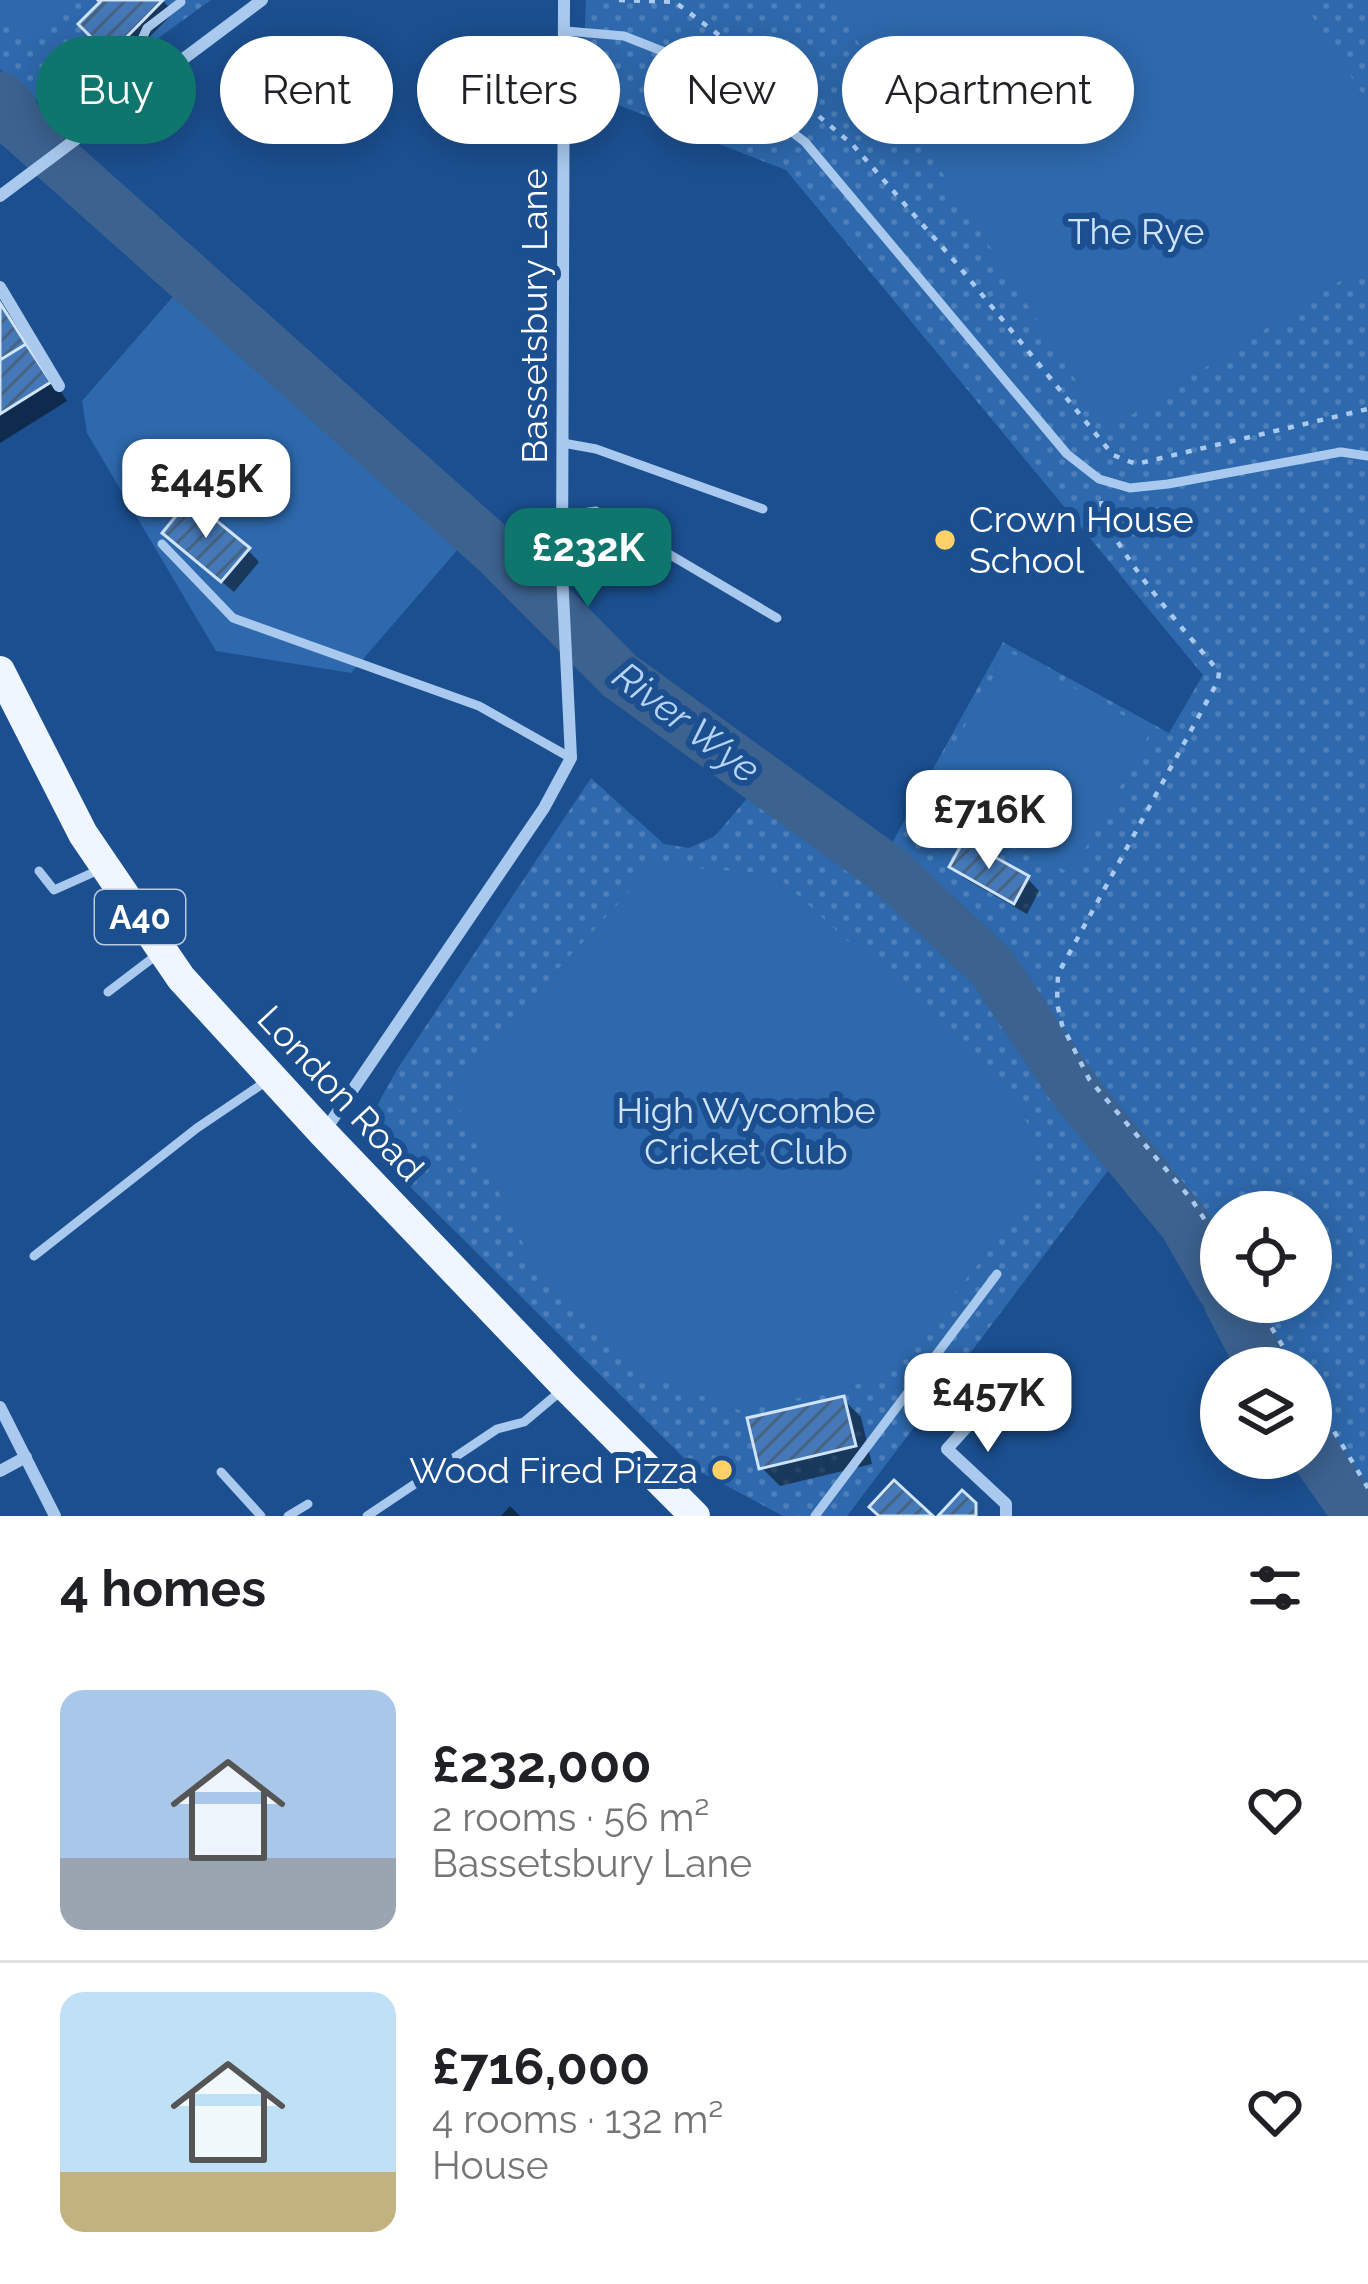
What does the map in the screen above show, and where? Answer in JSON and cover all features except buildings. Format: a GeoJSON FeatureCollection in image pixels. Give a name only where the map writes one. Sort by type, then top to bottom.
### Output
{"type":"FeatureCollection","features":[{"type":"Feature","properties":{"kind":"main road","name":"London Road"},"geometry":{"type":"LineString","coordinates":[[0,671],[82,834],[181,977],[566,1387],[695,1516]]}},
{"type":"Feature","properties":{"kind":"street"},"geometry":{"type":"LineString","coordinates":[[196,49],[262,0]]}},
{"type":"Feature","properties":{"kind":"street","name":"Bassetsbury Lane"},"geometry":{"type":"LineString","coordinates":[[564,0],[562,574],[572,758]]}},
{"type":"Feature","properties":{"kind":"street"},"geometry":{"type":"LineString","coordinates":[[0,196],[69,144]]}},
{"type":"Feature","properties":{"kind":"street"},"geometry":{"type":"LineString","coordinates":[[0,287],[59,386]]}},
{"type":"Feature","properties":{"kind":"street"},"geometry":{"type":"LineString","coordinates":[[323,1132],[544,808],[572,758]]}},
{"type":"Feature","properties":{"kind":"street"},"geometry":{"type":"LineString","coordinates":[[1006,1516],[1006,1504],[946,1449],[1008,1381]]}},
{"type":"Feature","properties":{"kind":"street"},"geometry":{"type":"LineString","coordinates":[[0,1407],[55,1516]]}},
{"type":"Feature","properties":{"kind":"street"},"geometry":{"type":"LineString","coordinates":[[0,1471],[26,1457]]}},
{"type":"Feature","properties":{"kind":"lane"},"geometry":{"type":"LineString","coordinates":[[143,36],[146,28],[182,2]]}},
{"type":"Feature","properties":{"kind":"lane"},"geometry":{"type":"LineString","coordinates":[[566,31],[624,36],[685,60],[739,92],[805,142],[1067,454],[1099,479],[1130,488],[1340,452],[1368,456]]}},
{"type":"Feature","properties":{"kind":"lane"},"geometry":{"type":"LineString","coordinates":[[563,443],[596,449],[763,509]]}},
{"type":"Feature","properties":{"kind":"lane"},"geometry":{"type":"LineString","coordinates":[[562,516],[596,511],[778,618]]}},
{"type":"Feature","properties":{"kind":"lane"},"geometry":{"type":"LineString","coordinates":[[162,544],[233,618],[478,706],[572,758]]}},
{"type":"Feature","properties":{"kind":"lane"},"geometry":{"type":"LineString","coordinates":[[39,871],[54,890],[106,867]]}},
{"type":"Feature","properties":{"kind":"lane"},"geometry":{"type":"LineString","coordinates":[[108,992],[163,950]]}},
{"type":"Feature","properties":{"kind":"lane"},"geometry":{"type":"LineString","coordinates":[[34,1256],[197,1128],[272,1076]]}},
{"type":"Feature","properties":{"kind":"lane"},"geometry":{"type":"LineString","coordinates":[[815,1516],[997,1274]]}},
{"type":"Feature","properties":{"kind":"lane"},"geometry":{"type":"LineString","coordinates":[[367,1516],[497,1429],[524,1422],[566,1387]]}},
{"type":"Feature","properties":{"kind":"lane"},"geometry":{"type":"LineString","coordinates":[[221,1472],[261,1516]]}},
{"type":"Feature","properties":{"kind":"lane"},"geometry":{"type":"LineString","coordinates":[[288,1516],[308,1504]]}},
{"type":"Feature","properties":{"kind":"path"},"geometry":{"type":"LineString","coordinates":[[619,0],[675,2],[853,145],[1113,455],[1136,464],[1368,409]]}},
{"type":"Feature","properties":{"kind":"path"},"geometry":{"type":"LineString","coordinates":[[1099,479],[1102,510],[1119,547],[1219,672],[1058,974],[1057,1004],[1089,1078],[1200,1212]]}},
{"type":"Feature","properties":{"kind":"path"},"geometry":{"type":"LineString","coordinates":[[1332,1429],[1368,1488]]}},
{"type":"Feature","properties":{"kind":"green space"},"geometry":{"type":"Polygon","coordinates":[[[0,0],[211,0],[161,36],[36,36],[36,100],[0,69],[0,0]]]}},
{"type":"Feature","properties":{"kind":"green space"},"geometry":{"type":"Polygon","coordinates":[[[0,0],[73,0],[29,46],[0,18],[0,0]]]}},
{"type":"Feature","properties":{"kind":"green space","name":"The Rye"},"geometry":{"type":"Polygon","coordinates":[[[586,0],[1368,0],[1368,1507],[1332,1460],[1332,1347],[1266,1347],[1252,1323],[1332,1323],[1332,1191],[1200,1191],[1200,1231],[1177,1193],[1098,1102],[1054,1030],[972,923],[886,854],[1003,642],[1169,733],[1203,675],[786,170],[719,144],[818,144],[818,36],[644,36],[644,115],[620,106],[620,36],[585,36],[586,0]]]}},
{"type":"Feature","properties":{"kind":"green space"},"geometry":{"type":"Polygon","coordinates":[[[831,0],[1302,0],[1368,103],[1368,263],[1108,430],[924,144],[1134,144],[1134,36],[854,36],[831,0]]]}},
{"type":"Feature","properties":{"kind":"green space"},"geometry":{"type":"Polygon","coordinates":[[[177,292],[466,540],[351,673],[216,651],[87,433],[82,401],[177,292]]]}},
{"type":"Feature","properties":{"kind":"green space"},"geometry":{"type":"Polygon","coordinates":[[[1008,651],[1151,731],[1071,874],[927,793],[1008,651]]]}},
{"type":"Feature","properties":{"kind":"green space","name":"High Wycombe Cricket Club"},"geometry":{"type":"Polygon","coordinates":[[[591,778],[664,844],[689,848],[715,836],[749,796],[877,883],[931,926],[975,973],[1024,1054],[1029,1053],[1113,1164],[847,1516],[783,1516],[695,1469],[373,1150],[373,1118],[396,1071],[591,778]]]}},
{"type":"Feature","properties":{"kind":"green space","name":"High Wycombe Cricket Club"},"geometry":{"type":"Polygon","coordinates":[[[654,865],[775,874],[1011,1092],[1036,1140],[1033,1197],[885,1378],[741,1411],[652,1376],[531,1260],[449,1087],[654,865]]]}},
{"type":"Feature","properties":{"kind":"waterway","name":"River Wye"},"geometry":{"type":"LineString","coordinates":[[0,97],[19,126],[498,553],[620,676],[887,869],[991,966],[1075,1091],[1184,1223],[1200,1251]]}},
{"type":"Feature","properties":{"kind":"waterway","name":"River Wye"},"geometry":{"type":"LineString","coordinates":[[1240,1323],[1253,1347]]}},
{"type":"Feature","properties":{"kind":"waterway","name":"River Wye"},"geometry":{"type":"LineString","coordinates":[[1332,1478],[1359,1516]]}},
{"type":"Feature","properties":{"kind":"place","name":"Crown House School"},"geometry":{"type":"Point","coordinates":[945,540]}},
{"type":"Feature","properties":{"kind":"place","name":"Wood Fired Pizza"},"geometry":{"type":"Point","coordinates":[722,1470]}}]}
